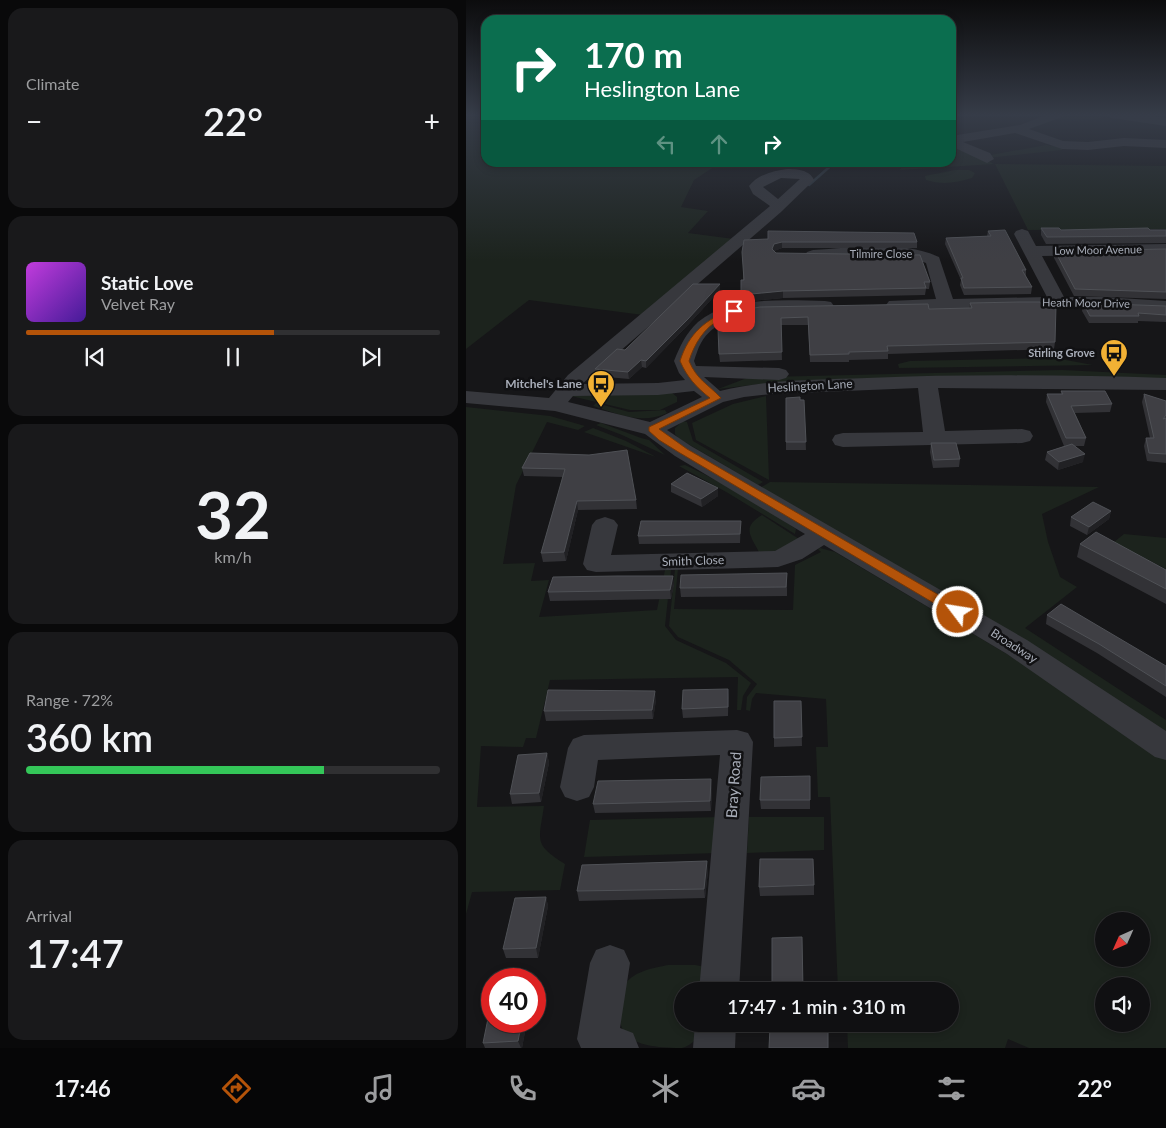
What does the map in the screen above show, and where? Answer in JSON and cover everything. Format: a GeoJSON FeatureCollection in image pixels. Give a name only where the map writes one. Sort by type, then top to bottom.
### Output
{"type":"FeatureCollection","features":[{"type":"Feature","properties":{"kind":"street"},"geometry":{"type":"LineString","coordinates":[[561,398],[575,379],[586,369],[779,206]]}},
{"type":"Feature","properties":{"kind":"street","name":"Low Moor Avenue"},"geometry":{"type":"LineString","coordinates":[[1022,234],[1058,302]]}},
{"type":"Feature","properties":{"kind":"street","name":"Low Moor Avenue"},"geometry":{"type":"LineString","coordinates":[[1031,251],[1166,249]]}},
{"type":"Feature","properties":{"kind":"street","name":"Tilmire Close"},"geometry":{"type":"LineString","coordinates":[[801,255],[923,255],[933,260],[946,304]]}},
{"type":"Feature","properties":{"kind":"street","name":"Heath Moor Drive"},"geometry":{"type":"LineString","coordinates":[[878,305],[1104,302],[1166,306]]}},
{"type":"Feature","properties":{"kind":"street"},"geometry":{"type":"LineString","coordinates":[[716,398],[694,378],[684,361],[689,347],[706,326],[723,315],[746,308],[840,305]]}},
{"type":"Feature","properties":{"kind":"street"},"geometry":{"type":"LineString","coordinates":[[466,397],[561,398],[658,389],[694,378],[708,371],[767,374],[1045,368],[1166,372]]}},
{"type":"Feature","properties":{"kind":"street","name":"Heslington Lane"},"geometry":{"type":"LineString","coordinates":[[653,429],[716,398],[744,391],[772,388],[927,382],[1084,381],[1166,384]]}},
{"type":"Feature","properties":{"kind":"street"},"geometry":{"type":"LineString","coordinates":[[927,382],[935,437]]}},
{"type":"Feature","properties":{"kind":"street"},"geometry":{"type":"LineString","coordinates":[[561,398],[653,429]]}},
{"type":"Feature","properties":{"kind":"street","name":"Broadway"},"geometry":{"type":"LineString","coordinates":[[653,429],[683,451],[1017,646],[1166,748]]}},
{"type":"Feature","properties":{"kind":"street"},"geometry":{"type":"LineString","coordinates":[[843,440],[1022,436]]}},
{"type":"Feature","properties":{"kind":"street","name":"Smith Close"},"geometry":{"type":"LineString","coordinates":[[605,525],[596,564],[778,559],[793,553],[824,533]]}},
{"type":"Feature","properties":{"kind":"street","name":"Bray Road"},"geometry":{"type":"LineString","coordinates":[[577,787],[584,748],[737,742],[720,982]]}},
{"type":"Feature","properties":{"kind":"street"},"geometry":{"type":"LineString","coordinates":[[610,963],[598,1039],[618,1048]]}},
{"type":"Feature","properties":{"kind":"street"},"geometry":{"type":"LineString","coordinates":[[714,1048],[715,1032]]}},
{"type":"Feature","properties":{"kind":"shaded area"},"geometry":{"type":"Polygon","coordinates":[[[466,163],[481,163],[481,167],[714,167],[694,180],[681,207],[708,211],[688,233],[734,239],[643,315],[529,300],[466,349],[466,163]]]}},
{"type":"Feature","properties":{"kind":"shaded area"},"geometry":{"type":"Polygon","coordinates":[[[956,163],[994,164],[956,166],[956,163]]]}},
{"type":"Feature","properties":{"kind":"shaded area"},"geometry":{"type":"Polygon","coordinates":[[[995,164],[1166,166],[1166,229],[1028,230],[995,164]]]}},
{"type":"Feature","properties":{"kind":"shaded area"},"geometry":{"type":"Polygon","coordinates":[[[902,167],[947,167],[900,170],[902,167]]]}},
{"type":"Feature","properties":{"kind":"shaded area"},"geometry":{"type":"Polygon","coordinates":[[[955,170],[969,170],[975,173],[972,178],[955,182],[943,183],[926,180],[925,176],[955,170]]]}},
{"type":"Feature","properties":{"kind":"shaded area"},"geometry":{"type":"Polygon","coordinates":[[[1055,358],[1093,365],[899,368],[898,364],[910,361],[1055,358]]]}},
{"type":"Feature","properties":{"kind":"shaded area"},"geometry":{"type":"Polygon","coordinates":[[[1062,370],[1166,375],[1166,380],[760,384],[718,389],[747,378],[1062,370]]]}},
{"type":"Feature","properties":{"kind":"shaded area"},"geometry":{"type":"Polygon","coordinates":[[[671,392],[677,397],[677,402],[660,410],[630,410],[571,396],[671,392]]]}},
{"type":"Feature","properties":{"kind":"shaded area"},"geometry":{"type":"Polygon","coordinates":[[[766,396],[769,480],[696,440],[692,423],[733,404],[766,396]]]}},
{"type":"Feature","properties":{"kind":"shaded area"},"geometry":{"type":"Polygon","coordinates":[[[596,403],[629,412],[665,410],[667,413],[648,418],[630,417],[593,406],[596,403]]]}},
{"type":"Feature","properties":{"kind":"shaded area"},"geometry":{"type":"Polygon","coordinates":[[[466,407],[550,416],[585,426],[578,430],[547,422],[516,485],[503,564],[535,563],[531,581],[549,580],[539,617],[657,610],[665,570],[671,570],[665,626],[676,640],[726,663],[751,683],[743,696],[741,710],[737,710],[738,677],[550,680],[536,738],[526,738],[523,747],[481,746],[477,807],[544,806],[540,834],[541,841],[548,851],[565,864],[560,890],[472,892],[466,914],[466,407]]]}},
{"type":"Feature","properties":{"kind":"shaded area"},"geometry":{"type":"Polygon","coordinates":[[[683,421],[687,422],[693,441],[763,482],[758,485],[678,438],[675,434],[675,428],[683,421]]]}},
{"type":"Feature","properties":{"kind":"shaded area"},"geometry":{"type":"Polygon","coordinates":[[[601,423],[649,440],[665,455],[596,425],[601,423]]]}},
{"type":"Feature","properties":{"kind":"shaded area"},"geometry":{"type":"Polygon","coordinates":[[[593,428],[626,441],[656,457],[584,432],[593,428]]]}},
{"type":"Feature","properties":{"kind":"shaded area"},"geometry":{"type":"Polygon","coordinates":[[[685,465],[769,511],[796,529],[795,534],[679,466],[685,465]]]}},
{"type":"Feature","properties":{"kind":"shaded area"},"geometry":{"type":"Polygon","coordinates":[[[770,482],[1099,487],[1042,514],[1048,542],[1060,577],[1077,587],[1025,628],[1166,720],[1166,738],[758,489],[770,482]]]}},
{"type":"Feature","properties":{"kind":"shaded area"},"geometry":{"type":"Polygon","coordinates":[[[762,515],[799,539],[776,551],[759,552],[751,536],[750,527],[762,515]]]}},
{"type":"Feature","properties":{"kind":"shaded area"},"geometry":{"type":"Polygon","coordinates":[[[1124,534],[1166,538],[1166,569],[1114,542],[1124,534]]]}},
{"type":"Feature","properties":{"kind":"shaded area"},"geometry":{"type":"Polygon","coordinates":[[[818,549],[835,552],[1007,654],[1166,757],[1166,1048],[1029,1048],[1008,1039],[1005,1048],[848,1048],[847,1032],[959,1032],[959,982],[838,982],[830,797],[818,797],[816,747],[828,747],[826,699],[756,693],[752,699],[750,711],[746,710],[747,697],[757,684],[729,660],[678,637],[669,626],[675,569],[678,569],[674,609],[793,610],[795,565],[821,552],[818,549]]]}},
{"type":"Feature","properties":{"kind":"shaded area"},"geometry":{"type":"Polygon","coordinates":[[[721,817],[718,853],[584,857],[590,820],[721,817]]]}},
{"type":"Feature","properties":{"kind":"shaded area"},"geometry":{"type":"Polygon","coordinates":[[[749,817],[824,817],[824,850],[747,853],[749,817]]]}},
{"type":"Feature","properties":{"kind":"shaded area"},"geometry":{"type":"Polygon","coordinates":[[[695,965],[711,968],[709,982],[674,982],[674,1032],[701,1032],[686,1047],[667,1048],[642,1044],[628,1037],[622,1029],[620,1014],[624,987],[632,977],[656,967],[695,965]]]}},
{"type":"Feature","properties":{"kind":"building"},"geometry":{"type":"Polygon","coordinates":[[[1041,228],[1059,228],[1061,230],[1148,228],[1150,230],[1166,230],[1166,236],[1047,237],[1041,228]]]}},
{"type":"Feature","properties":{"kind":"building"},"geometry":{"type":"Polygon","coordinates":[[[1005,230],[1026,270],[1022,270],[1032,287],[964,288],[961,278],[963,278],[946,238],[991,236],[988,231],[1005,230]]]}},
{"type":"Feature","properties":{"kind":"building"},"geometry":{"type":"Polygon","coordinates":[[[768,231],[914,233],[917,242],[782,242],[774,244],[772,249],[776,253],[920,255],[930,282],[924,282],[926,288],[783,291],[741,295],[741,280],[744,280],[742,252],[744,240],[768,239],[768,231]]]}},
{"type":"Feature","properties":{"kind":"building"},"geometry":{"type":"Polygon","coordinates":[[[1166,249],[1166,292],[1075,289],[1055,251],[1166,249]]]}},
{"type":"Feature","properties":{"kind":"building"},"geometry":{"type":"Polygon","coordinates":[[[693,284],[720,284],[646,361],[641,360],[628,372],[595,369],[617,349],[625,350],[693,284]]]}},
{"type":"Feature","properties":{"kind":"building"},"geometry":{"type":"Polygon","coordinates":[[[1040,302],[1042,306],[1056,306],[1055,342],[887,346],[888,351],[810,355],[808,317],[781,318],[782,352],[719,354],[718,329],[724,329],[724,323],[742,323],[742,310],[760,307],[928,304],[929,309],[972,308],[970,303],[1040,302]]]}},
{"type":"Feature","properties":{"kind":"building"},"geometry":{"type":"Polygon","coordinates":[[[1083,303],[1166,306],[1166,315],[1138,313],[1139,316],[1090,316],[1083,303]]]}},
{"type":"Feature","properties":{"kind":"building"},"geometry":{"type":"Polygon","coordinates":[[[1061,391],[1105,391],[1112,404],[1071,406],[1086,438],[1066,438],[1047,394],[1063,394],[1061,391]]]}},
{"type":"Feature","properties":{"kind":"building"},"geometry":{"type":"Polygon","coordinates":[[[1144,394],[1166,401],[1166,415],[1163,419],[1166,418],[1166,454],[1149,453],[1146,438],[1154,438],[1144,394]]]}},
{"type":"Feature","properties":{"kind":"building"},"geometry":{"type":"Polygon","coordinates":[[[800,397],[800,400],[804,400],[806,442],[786,442],[786,398],[800,397]]]}},
{"type":"Feature","properties":{"kind":"building"},"geometry":{"type":"Polygon","coordinates":[[[931,443],[956,443],[960,459],[934,460],[931,443]]]}},
{"type":"Feature","properties":{"kind":"building"},"geometry":{"type":"Polygon","coordinates":[[[1072,444],[1085,454],[1059,462],[1047,452],[1072,444]]]}},
{"type":"Feature","properties":{"kind":"building"},"geometry":{"type":"Polygon","coordinates":[[[627,450],[636,500],[577,501],[564,552],[541,553],[565,469],[522,468],[530,453],[589,455],[627,450]]]}},
{"type":"Feature","properties":{"kind":"building"},"geometry":{"type":"Polygon","coordinates":[[[687,473],[718,488],[701,499],[671,484],[687,473]]]}},
{"type":"Feature","properties":{"kind":"building"},"geometry":{"type":"Polygon","coordinates":[[[1093,502],[1111,511],[1089,527],[1071,517],[1093,502]]]}},
{"type":"Feature","properties":{"kind":"building"},"geometry":{"type":"Polygon","coordinates":[[[641,521],[741,521],[740,534],[638,536],[641,521]]]}},
{"type":"Feature","properties":{"kind":"building"},"geometry":{"type":"Polygon","coordinates":[[[1096,532],[1166,570],[1166,589],[1080,544],[1096,532]]]}},
{"type":"Feature","properties":{"kind":"building"},"geometry":{"type":"Polygon","coordinates":[[[787,573],[786,587],[680,588],[681,575],[787,573]]]}},
{"type":"Feature","properties":{"kind":"building"},"geometry":{"type":"Polygon","coordinates":[[[673,576],[670,590],[548,592],[553,577],[673,576]]]}},
{"type":"Feature","properties":{"kind":"building"},"geometry":{"type":"Polygon","coordinates":[[[1061,604],[1166,666],[1166,686],[1099,644],[1047,615],[1061,604]]]}},
{"type":"Feature","properties":{"kind":"building"},"geometry":{"type":"Polygon","coordinates":[[[728,689],[728,707],[682,709],[683,690],[728,689]]]}},
{"type":"Feature","properties":{"kind":"building"},"geometry":{"type":"Polygon","coordinates":[[[548,690],[655,691],[652,710],[544,711],[548,690]]]}},
{"type":"Feature","properties":{"kind":"building"},"geometry":{"type":"Polygon","coordinates":[[[774,701],[801,701],[802,737],[774,738],[774,701]]]}},
{"type":"Feature","properties":{"kind":"building"},"geometry":{"type":"Polygon","coordinates":[[[547,753],[539,793],[510,794],[518,755],[547,753]]]}},
{"type":"Feature","properties":{"kind":"building"},"geometry":{"type":"Polygon","coordinates":[[[810,776],[810,800],[760,800],[761,777],[810,776]]]}},
{"type":"Feature","properties":{"kind":"building"},"geometry":{"type":"Polygon","coordinates":[[[711,779],[710,801],[593,804],[598,781],[711,779]]]}},
{"type":"Feature","properties":{"kind":"building"},"geometry":{"type":"Polygon","coordinates":[[[760,859],[813,859],[814,885],[759,887],[760,859]]]}},
{"type":"Feature","properties":{"kind":"building"},"geometry":{"type":"Polygon","coordinates":[[[707,861],[704,889],[577,891],[582,865],[707,861]]]}},
{"type":"Feature","properties":{"kind":"building"},"geometry":{"type":"Polygon","coordinates":[[[546,897],[536,948],[503,949],[515,898],[546,897]]]}},
{"type":"Feature","properties":{"kind":"building"},"geometry":{"type":"Polygon","coordinates":[[[802,937],[803,982],[772,982],[772,938],[802,937]]]}},
{"type":"Feature","properties":{"kind":"building"},"geometry":{"type":"Polygon","coordinates":[[[770,1032],[828,1032],[828,1048],[769,1048],[770,1032]]]}},
{"type":"Feature","properties":{"kind":"building"},"geometry":{"type":"Polygon","coordinates":[[[485,1033],[520,1033],[518,1041],[483,1043],[485,1033]]]}},
{"type":"Feature","properties":{"kind":"waterway"},"geometry":{"type":"LineString","coordinates":[[809,185],[829,167]]}},
{"type":"Feature","properties":{"kind":"place","name":"Stirling Grove"},"geometry":{"type":"Point","coordinates":[1114,377]}},
{"type":"Feature","properties":{"kind":"place","name":"Mitchel's Lane"},"geometry":{"type":"Point","coordinates":[601,408]}},
{"type":"Feature","properties":{"kind":"route"},"geometry":{"type":"LineString","coordinates":[[734,311],[715,319],[706,326],[689,347],[684,361],[689,373],[716,398],[653,429],[683,451],[958,612]]}}]}
